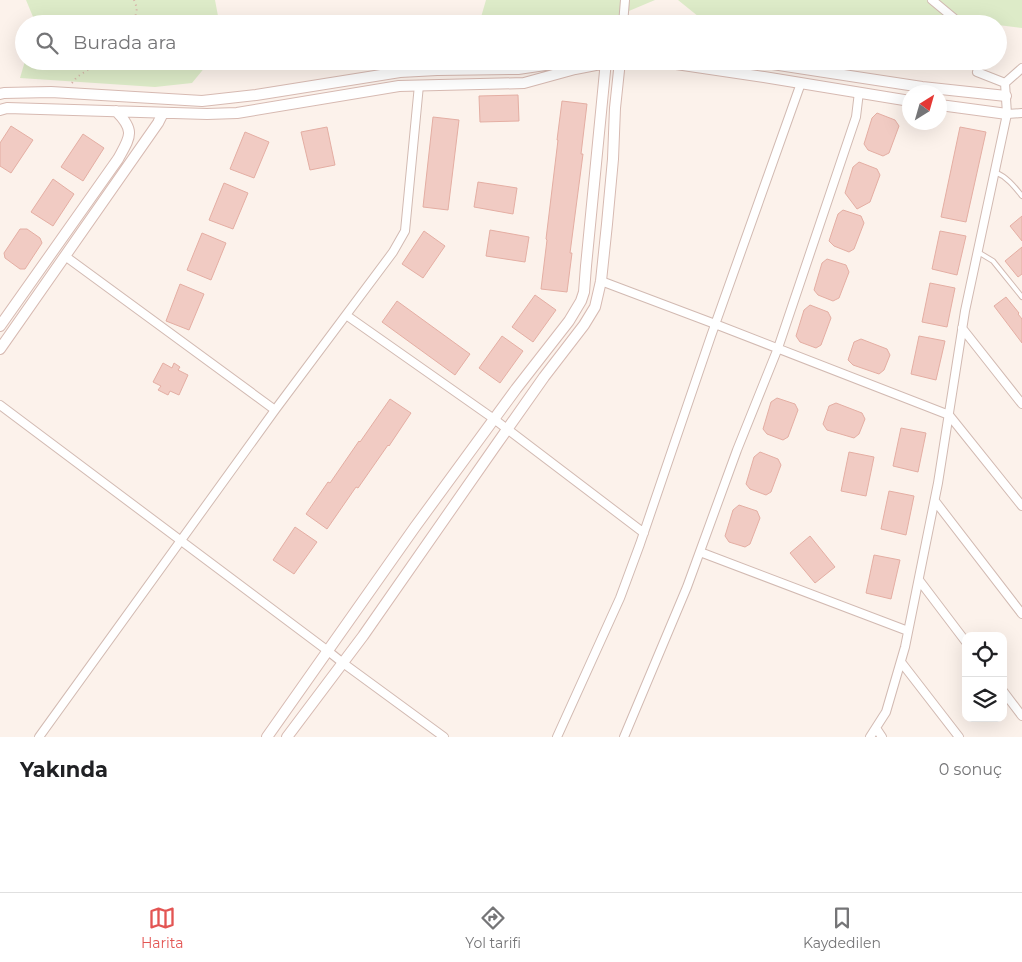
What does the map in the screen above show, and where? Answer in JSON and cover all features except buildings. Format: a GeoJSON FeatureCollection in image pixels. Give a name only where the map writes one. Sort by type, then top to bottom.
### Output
{"type":"FeatureCollection","features":[{"type":"Feature","properties":{"kind":"street"},"geometry":{"type":"LineString","coordinates":[[624,15],[625,0]]}},
{"type":"Feature","properties":{"kind":"street"},"geometry":{"type":"LineString","coordinates":[[932,0],[950,15]]}},
{"type":"Feature","properties":{"kind":"street"},"geometry":{"type":"LineString","coordinates":[[1005,83],[1022,68]]}},
{"type":"Feature","properties":{"kind":"street"},"geometry":{"type":"LineString","coordinates":[[0,94],[64,93],[202,101],[265,94],[400,72],[436,70]]}},
{"type":"Feature","properties":{"kind":"street"},"geometry":{"type":"LineString","coordinates":[[0,110],[7,108],[206,114],[237,113],[399,86],[524,83],[571,70]]}},
{"type":"Feature","properties":{"kind":"street"},"geometry":{"type":"LineString","coordinates":[[267,737],[415,527],[569,321],[581,301],[584,292],[608,70]]}},
{"type":"Feature","properties":{"kind":"street"},"geometry":{"type":"LineString","coordinates":[[286,737],[363,636],[595,307],[601,281],[607,224],[619,70]]}},
{"type":"Feature","properties":{"kind":"street"},"geometry":{"type":"LineString","coordinates":[[715,70],[902,99]]}},
{"type":"Feature","properties":{"kind":"street"},"geometry":{"type":"LineString","coordinates":[[811,70],[922,87],[1006,96]]}},
{"type":"Feature","properties":{"kind":"street"},"geometry":{"type":"LineString","coordinates":[[978,70],[978,72],[1005,83]]}},
{"type":"Feature","properties":{"kind":"street"},"geometry":{"type":"LineString","coordinates":[[557,737],[620,598],[801,83]]}},
{"type":"Feature","properties":{"kind":"street"},"geometry":{"type":"LineString","coordinates":[[870,737],[886,712],[901,662],[919,580],[935,501],[962,328],[1007,114],[1005,83]]}},
{"type":"Feature","properties":{"kind":"street"},"geometry":{"type":"LineString","coordinates":[[39,737],[275,410],[393,252],[405,231],[419,85]]}},
{"type":"Feature","properties":{"kind":"street"},"geometry":{"type":"LineString","coordinates":[[624,737],[684,596],[737,450],[778,348],[856,117],[859,92]]}},
{"type":"Feature","properties":{"kind":"street"},"geometry":{"type":"LineString","coordinates":[[947,106],[1007,114],[1022,113]]}},
{"type":"Feature","properties":{"kind":"street"},"geometry":{"type":"LineString","coordinates":[[0,326],[118,159],[128,141],[130,131],[124,119],[116,111]]}},
{"type":"Feature","properties":{"kind":"street"},"geometry":{"type":"LineString","coordinates":[[0,349],[158,123],[163,112]]}},
{"type":"Feature","properties":{"kind":"street"},"geometry":{"type":"LineString","coordinates":[[65,256],[275,410]]}},
{"type":"Feature","properties":{"kind":"street"},"geometry":{"type":"LineString","coordinates":[[601,281],[949,415],[1022,506]]}},
{"type":"Feature","properties":{"kind":"street"},"geometry":{"type":"LineString","coordinates":[[346,315],[494,419],[644,533]]}},
{"type":"Feature","properties":{"kind":"street"},"geometry":{"type":"LineString","coordinates":[[962,328],[1022,404]]}},
{"type":"Feature","properties":{"kind":"street"},"geometry":{"type":"LineString","coordinates":[[0,405],[342,663],[444,737]]}},
{"type":"Feature","properties":{"kind":"street"},"geometry":{"type":"LineString","coordinates":[[935,501],[1022,614]]}},
{"type":"Feature","properties":{"kind":"street"},"geometry":{"type":"LineString","coordinates":[[700,552],[908,631]]}},
{"type":"Feature","properties":{"kind":"street"},"geometry":{"type":"LineString","coordinates":[[919,580],[962,637]]}},
{"type":"Feature","properties":{"kind":"street"},"geometry":{"type":"LineString","coordinates":[[901,662],[959,737]]}},
{"type":"Feature","properties":{"kind":"street"},"geometry":{"type":"LineString","coordinates":[[1007,696],[1022,716]]}},
{"type":"Feature","properties":{"kind":"street"},"geometry":{"type":"LineString","coordinates":[[876,728],[882,737]]}},
{"type":"Feature","properties":{"kind":"lane"},"geometry":{"type":"LineString","coordinates":[[995,172],[1010,181],[1022,196]]}},
{"type":"Feature","properties":{"kind":"lane"},"geometry":{"type":"LineString","coordinates":[[978,252],[993,261],[1022,298]]}},
{"type":"Feature","properties":{"kind":"path"},"geometry":{"type":"LineString","coordinates":[[134,0],[135,15]]}},
{"type":"Feature","properties":{"kind":"path"},"geometry":{"type":"LineString","coordinates":[[64,93],[77,77],[88,70]]}},
{"type":"Feature","properties":{"kind":"green space"},"geometry":{"type":"Polygon","coordinates":[[[26,0],[215,0],[218,15],[32,15],[26,0]]]}},
{"type":"Feature","properties":{"kind":"green space"},"geometry":{"type":"Polygon","coordinates":[[[486,0],[655,0],[619,15],[482,15],[486,0]]]}},
{"type":"Feature","properties":{"kind":"green space"},"geometry":{"type":"Polygon","coordinates":[[[678,0],[1022,0],[1022,28],[1007,26],[1007,15],[697,15],[678,0]]]}},
{"type":"Feature","properties":{"kind":"green space"},"geometry":{"type":"Polygon","coordinates":[[[22,70],[203,70],[192,83],[155,87],[20,78],[22,70]]]}}]}
